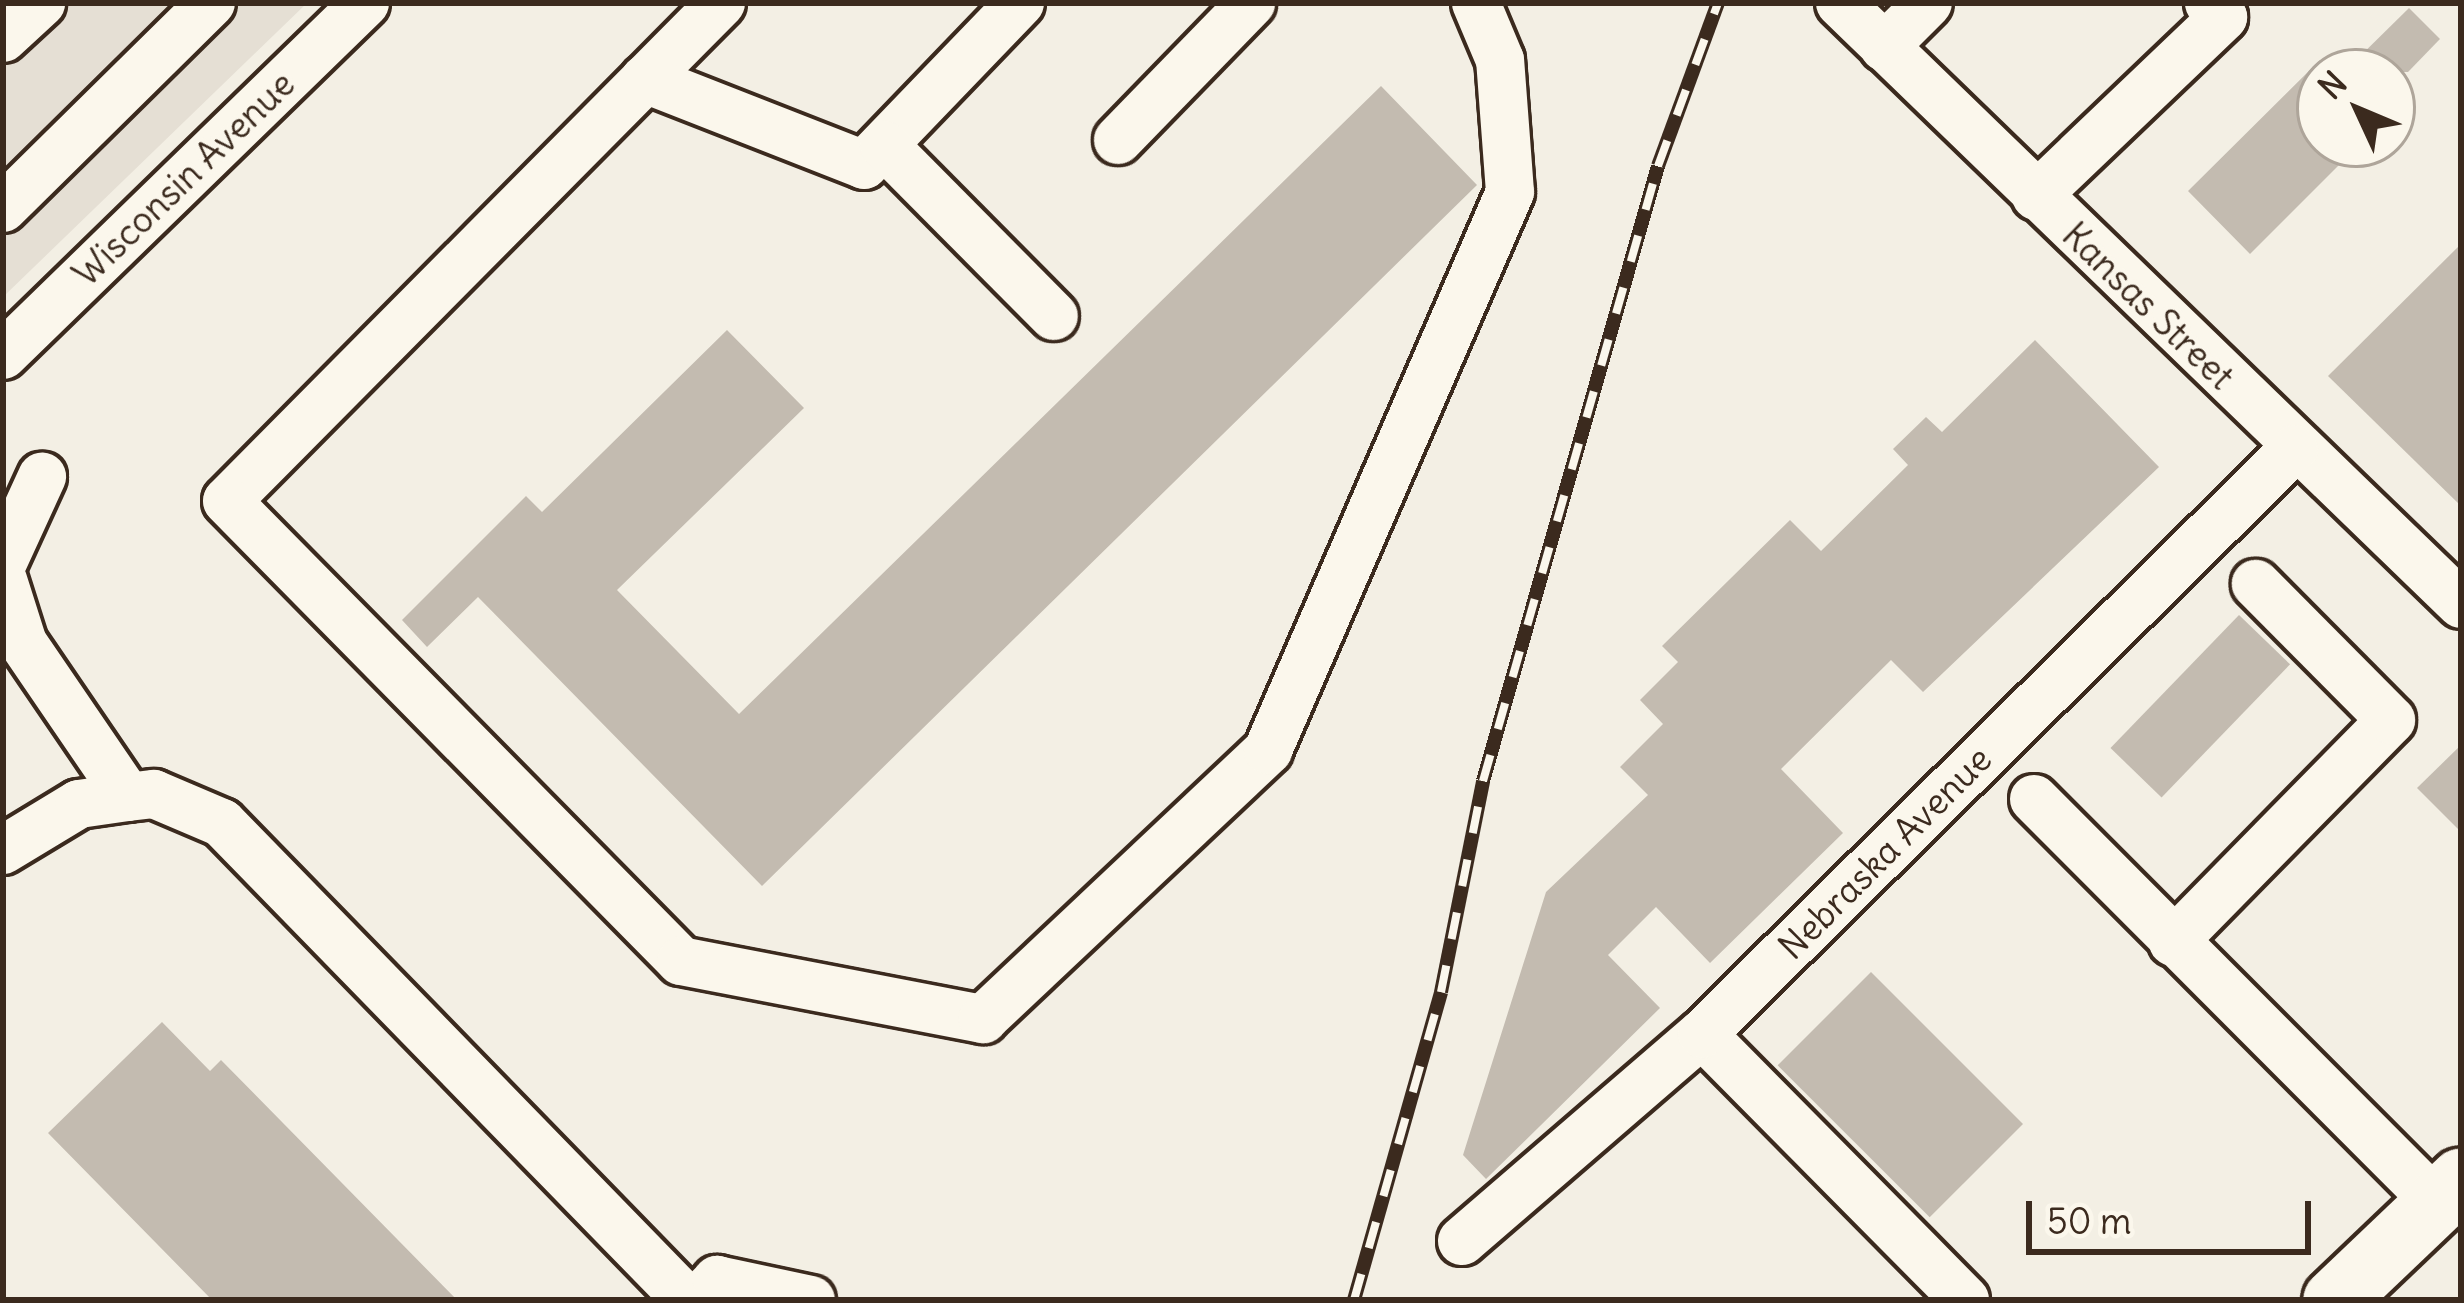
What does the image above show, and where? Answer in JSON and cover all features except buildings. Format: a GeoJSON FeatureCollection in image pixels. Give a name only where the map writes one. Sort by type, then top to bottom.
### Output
{"type":"FeatureCollection","features":[{"type":"Feature","properties":{"kind":"main road"},"geometry":{"type":"LineString","coordinates":[[2334,1300],[2452,1192]]}},
{"type":"Feature","properties":{"kind":"street"},"geometry":{"type":"LineString","coordinates":[[3,38],[40,3]]}},
{"type":"Feature","properties":{"kind":"street"},"geometry":{"type":"LineString","coordinates":[[3,208],[211,3]]}},
{"type":"Feature","properties":{"kind":"street"},"geometry":{"type":"LineString","coordinates":[[721,3],[227,501],[681,961],[983,1019],[1268,750],[1510,192],[1500,60],[1477,3]]}},
{"type":"Feature","properties":{"kind":"street"},"geometry":{"type":"LineString","coordinates":[[646,80],[864,165],[1020,3]]}},
{"type":"Feature","properties":{"kind":"street"},"geometry":{"type":"LineString","coordinates":[[1118,140],[1252,3]]}},
{"type":"Feature","properties":{"kind":"street","name":"Kansas Street"},"geometry":{"type":"LineString","coordinates":[[1840,3],[2294,449],[2461,604]]}},
{"type":"Feature","properties":{"kind":"street"},"geometry":{"type":"LineString","coordinates":[[1884,47],[1928,3]]}},
{"type":"Feature","properties":{"kind":"street"},"geometry":{"type":"LineString","coordinates":[[2036,196],[2223,17],[2210,3]]}},
{"type":"Feature","properties":{"kind":"street","name":"Wisconsin Avenue"},"geometry":{"type":"LineString","coordinates":[[3,355],[342,11]]}},
{"type":"Feature","properties":{"kind":"street"},"geometry":{"type":"LineString","coordinates":[[884,145],[1054,316]]}},
{"type":"Feature","properties":{"kind":"street","name":"Nebraska Avenue"},"geometry":{"type":"LineString","coordinates":[[1462,1241],[1702,1034],[2294,449]]}},
{"type":"Feature","properties":{"kind":"street"},"geometry":{"type":"LineString","coordinates":[[3,562],[42,477]]}},
{"type":"Feature","properties":{"kind":"street"},"geometry":{"type":"LineString","coordinates":[[3,580],[22,643],[128,797]]}},
{"type":"Feature","properties":{"kind":"street"},"geometry":{"type":"LineString","coordinates":[[2174,942],[2391,720],[2257,584]]}},
{"type":"Feature","properties":{"kind":"street"},"geometry":{"type":"LineString","coordinates":[[3,850],[79,804],[128,797],[154,794],[222,823],[687,1300]]}},
{"type":"Feature","properties":{"kind":"street"},"geometry":{"type":"LineString","coordinates":[[2034,800],[2174,942],[2452,1192]]}},
{"type":"Feature","properties":{"kind":"street"},"geometry":{"type":"LineString","coordinates":[[1702,1034],[1944,1293]]}},
{"type":"Feature","properties":{"kind":"street"},"geometry":{"type":"LineString","coordinates":[[698,1300],[717,1280],[811,1300]]}},
{"type":"Feature","properties":{"kind":"shaded area"},"geometry":{"type":"Polygon","coordinates":[[[3,3],[307,3],[3,297],[3,3]]]}},
{"type":"Feature","properties":{"kind":"railway"},"geometry":{"type":"LineString","coordinates":[[1354,1300],[1441,992],[1483,781],[1658,166],[1718,3]]}}]}
